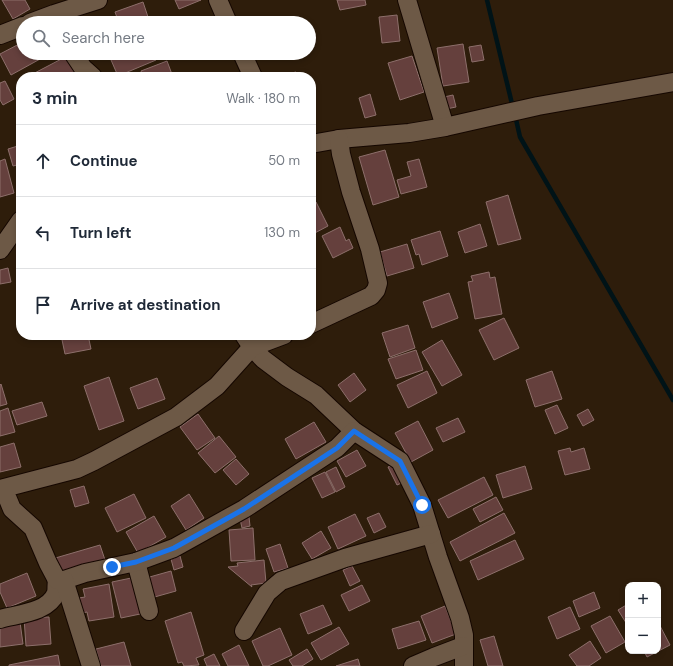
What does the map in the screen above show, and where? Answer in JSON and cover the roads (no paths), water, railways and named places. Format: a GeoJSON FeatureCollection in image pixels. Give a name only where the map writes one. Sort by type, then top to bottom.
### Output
{"type":"FeatureCollection","features":[{"type":"Feature","properties":{"kind":"street"},"geometry":{"type":"LineString","coordinates":[[61,16],[98,0]]}},
{"type":"Feature","properties":{"kind":"street"},"geometry":{"type":"LineString","coordinates":[[218,0],[225,16]]}},
{"type":"Feature","properties":{"kind":"street"},"geometry":{"type":"LineString","coordinates":[[407,0],[445,127]]}},
{"type":"Feature","properties":{"kind":"street"},"geometry":{"type":"LineString","coordinates":[[78,60],[87,72]]}},
{"type":"Feature","properties":{"kind":"street"},"geometry":{"type":"LineString","coordinates":[[245,60],[250,72]]}},
{"type":"Feature","properties":{"kind":"street"},"geometry":{"type":"LineString","coordinates":[[316,143],[339,139],[409,133],[445,127],[538,106],[673,82]]}},
{"type":"Feature","properties":{"kind":"street"},"geometry":{"type":"LineString","coordinates":[[316,322],[371,296],[376,290],[378,283],[370,249],[351,192],[341,154],[339,139]]}},
{"type":"Feature","properties":{"kind":"street"},"geometry":{"type":"LineString","coordinates":[[0,224],[16,221]]}},
{"type":"Feature","properties":{"kind":"street"},"geometry":{"type":"LineString","coordinates":[[0,250],[16,227]]}},
{"type":"Feature","properties":{"kind":"street"},"geometry":{"type":"LineString","coordinates":[[91,666],[61,580],[48,563],[34,528],[12,509],[7,497],[0,489],[77,469],[176,417],[217,386],[248,341],[269,363],[287,377],[316,395],[354,431],[400,461],[422,505],[438,557],[460,618],[464,635],[464,666]]}},
{"type":"Feature","properties":{"kind":"street"},"geometry":{"type":"LineString","coordinates":[[61,580],[85,573],[136,562],[174,548],[244,509],[337,448],[354,431]]}},
{"type":"Feature","properties":{"kind":"street"},"geometry":{"type":"LineString","coordinates":[[244,631],[267,593],[280,581],[345,558],[431,534]]}},
{"type":"Feature","properties":{"kind":"street"},"geometry":{"type":"LineString","coordinates":[[136,562],[149,611]]}},
{"type":"Feature","properties":{"kind":"street"},"geometry":{"type":"LineString","coordinates":[[0,619],[34,611],[50,602],[61,580]]}},
{"type":"Feature","properties":{"kind":"street"},"geometry":{"type":"LineString","coordinates":[[413,666],[463,646]]}},
{"type":"Feature","properties":{"kind":"waterway"},"geometry":{"type":"LineString","coordinates":[[487,0],[513,108]]}},
{"type":"Feature","properties":{"kind":"waterway"},"geometry":{"type":"LineString","coordinates":[[515,115],[520,137],[673,400]]}}]}
